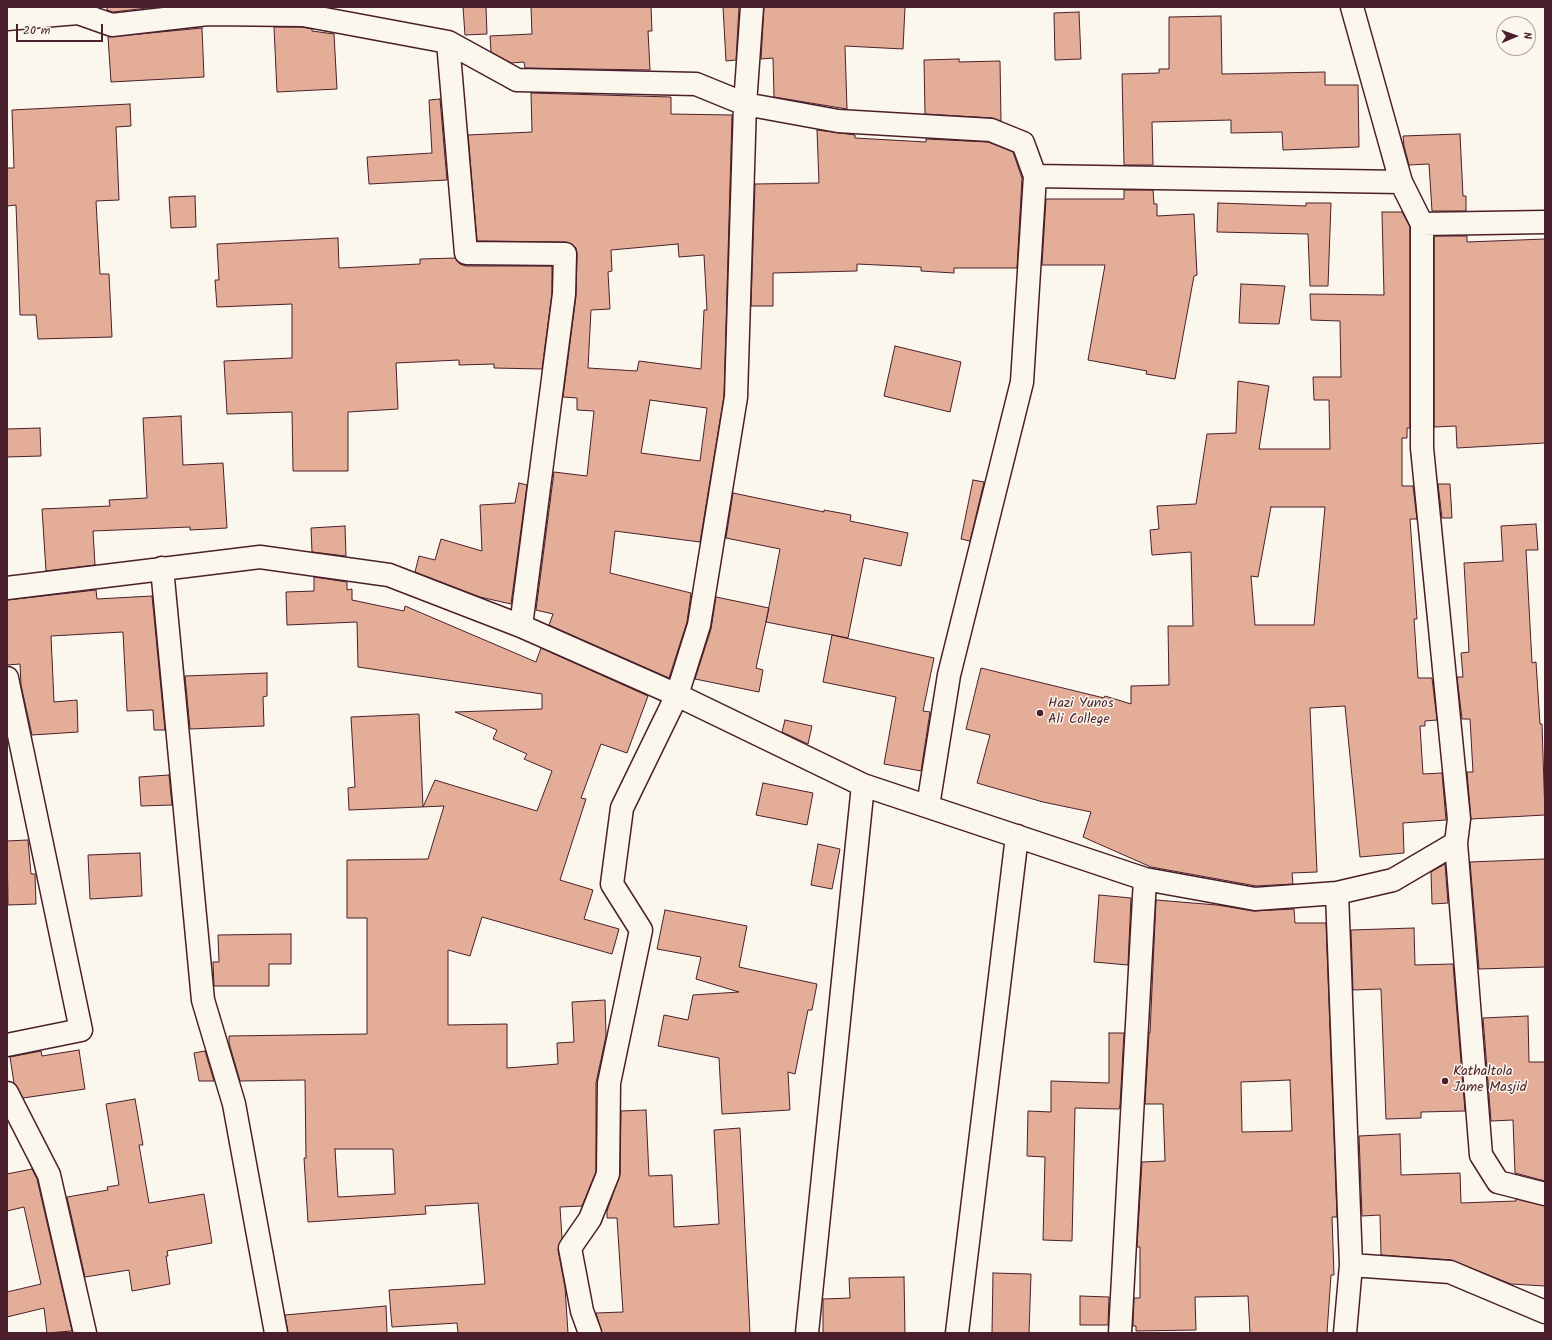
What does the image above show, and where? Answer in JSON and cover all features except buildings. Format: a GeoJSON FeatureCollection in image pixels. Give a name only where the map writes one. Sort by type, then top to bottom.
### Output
{"type":"FeatureCollection","features":[{"type":"Feature","properties":{"kind":"street"},"geometry":{"type":"LineString","coordinates":[[590,1333],[582,1310],[570,1248],[590,1218],[608,1174],[609,1083],[641,930],[612,884],[622,808],[677,695],[699,625],[736,396],[745,104],[752,7]]}},
{"type":"Feature","properties":{"kind":"street"},"geometry":{"type":"LineString","coordinates":[[1352,7],[1401,182],[1422,224],[1422,448],[1459,819],[1456,843],[1481,1155],[1498,1182],[1545,1194]]}},
{"type":"Feature","properties":{"kind":"street"},"geometry":{"type":"LineString","coordinates":[[7,19],[78,13],[112,25],[208,14],[303,15],[448,42],[517,80],[696,84],[745,104],[838,121],[991,130],[1023,144],[1035,176],[1022,382],[949,675],[928,806]]}},
{"type":"Feature","properties":{"kind":"street"},"geometry":{"type":"LineString","coordinates":[[448,42],[466,253],[565,254],[564,294],[521,626]]}},
{"type":"Feature","properties":{"kind":"street"},"geometry":{"type":"LineString","coordinates":[[1035,176],[1401,182]]}},
{"type":"Feature","properties":{"kind":"street"},"geometry":{"type":"LineString","coordinates":[[1422,224],[1545,222]]}},
{"type":"Feature","properties":{"kind":"street"},"geometry":{"type":"LineString","coordinates":[[7,588],[260,557],[389,575],[521,626],[677,695],[863,785],[1145,879],[1255,899],[1337,893],[1393,880],[1456,843]]}},
{"type":"Feature","properties":{"kind":"street"},"geometry":{"type":"LineString","coordinates":[[162,568],[203,1000],[234,1104],[276,1333]]}},
{"type":"Feature","properties":{"kind":"street"},"geometry":{"type":"LineString","coordinates":[[7,678],[80,1030],[7,1045]]}},
{"type":"Feature","properties":{"kind":"street"},"geometry":{"type":"LineString","coordinates":[[807,1333],[863,785]]}},
{"type":"Feature","properties":{"kind":"street"},"geometry":{"type":"LineString","coordinates":[[956,1333],[1017,836]]}},
{"type":"Feature","properties":{"kind":"street"},"geometry":{"type":"LineString","coordinates":[[1120,1333],[1145,879]]}},
{"type":"Feature","properties":{"kind":"street"},"geometry":{"type":"LineString","coordinates":[[1337,893],[1351,1264],[1345,1333]]}},
{"type":"Feature","properties":{"kind":"street"},"geometry":{"type":"LineString","coordinates":[[7,1092],[49,1175],[85,1333]]}},
{"type":"Feature","properties":{"kind":"street"},"geometry":{"type":"LineString","coordinates":[[1351,1264],[1450,1272],[1545,1312]]}},
{"type":"Feature","properties":{"kind":"place","name":"Hazi Yunos Ali College"},"geometry":{"type":"Point","coordinates":[1040,713]}},
{"type":"Feature","properties":{"kind":"place","name":"Kathaltola Jame Masjid"},"geometry":{"type":"Point","coordinates":[1445,1081]}}]}
